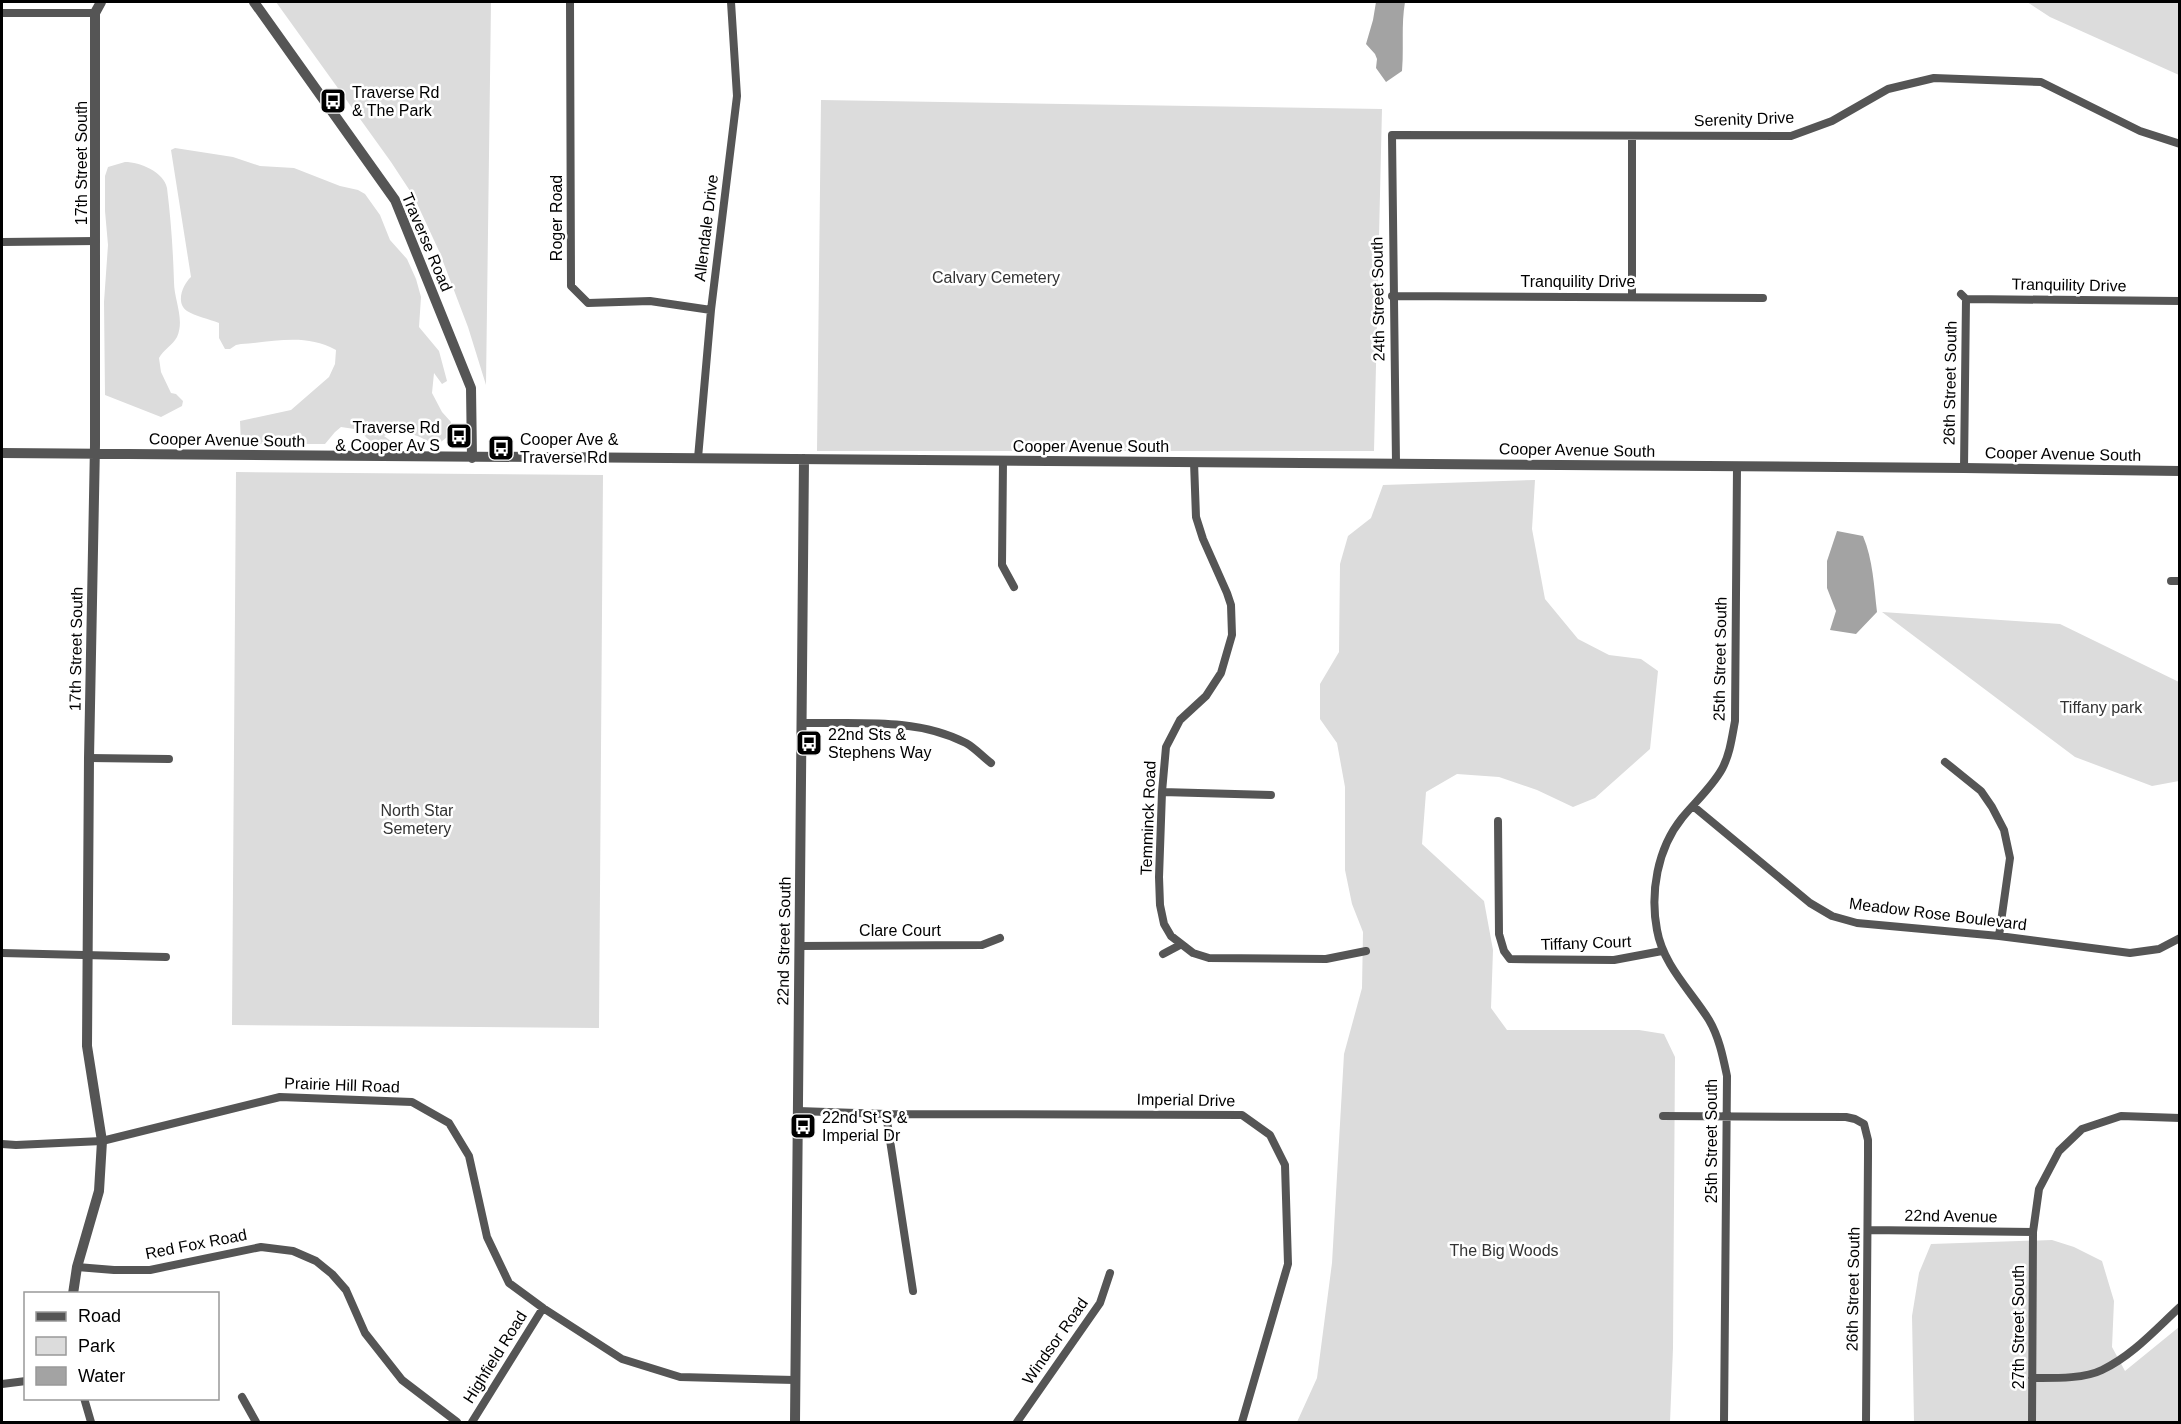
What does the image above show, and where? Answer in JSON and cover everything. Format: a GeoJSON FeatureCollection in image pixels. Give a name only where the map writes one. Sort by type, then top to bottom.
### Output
{"type":"FeatureCollection","features":[{"type":"Feature","properties":{"kind":"street","name":"17th Street South"},"geometry":{"type":"LineString","coordinates":[[73,1292],[77,1267],[99,1191],[102,1141],[87,1046],[89,758],[95,454],[95,13],[101,2]]}},
{"type":"Feature","properties":{"kind":"street","name":"Traverse Road"},"geometry":{"type":"LineString","coordinates":[[254,2],[395,200],[471,388],[472,458]]}},
{"type":"Feature","properties":{"kind":"street","name":"Roger Road"},"geometry":{"type":"LineString","coordinates":[[570,2],[571,286],[588,303],[650,301],[711,310]]}},
{"type":"Feature","properties":{"kind":"street","name":"Allendale Drive"},"geometry":{"type":"LineString","coordinates":[[698,458],[711,310],[737,96],[731,2]]}},
{"type":"Feature","properties":{"kind":"street"},"geometry":{"type":"LineString","coordinates":[[2,13],[95,13]]}},
{"type":"Feature","properties":{"kind":"street","name":"Serenity Drive"},"geometry":{"type":"LineString","coordinates":[[1392,135],[1791,135],[1832,121],[1888,89],[1934,78],[2041,82],[2140,131],[2180,144]]}},
{"type":"Feature","properties":{"kind":"street","name":"24th Street South"},"geometry":{"type":"LineString","coordinates":[[1392,135],[1392,296],[1396,464]]}},
{"type":"Feature","properties":{"kind":"street"},"geometry":{"type":"LineString","coordinates":[[1632,136],[1632,296]]}},
{"type":"Feature","properties":{"kind":"street"},"geometry":{"type":"LineString","coordinates":[[2,242],[96,241]]}},
{"type":"Feature","properties":{"kind":"street","name":"Tranquility Drive"},"geometry":{"type":"LineString","coordinates":[[1392,296],[1762,298]]}},
{"type":"Feature","properties":{"kind":"street","name":"Tranquility Drive"},"geometry":{"type":"LineString","coordinates":[[1964,296],[2180,301]]}},
{"type":"Feature","properties":{"kind":"street","name":"26th Street South"},"geometry":{"type":"LineString","coordinates":[[1964,296],[1964,468]]}},
{"type":"Feature","properties":{"kind":"street","name":"Cooper Avenue South"},"geometry":{"type":"LineString","coordinates":[[2,453],[2180,471]]}},
{"type":"Feature","properties":{"kind":"street","name":"22nd Street South"},"geometry":{"type":"LineString","coordinates":[[795,1422],[804,459]]}},
{"type":"Feature","properties":{"kind":"street"},"geometry":{"type":"LineString","coordinates":[[1003,460],[1002,565],[1014,587]]}},
{"type":"Feature","properties":{"kind":"street","name":"Temminck Road"},"geometry":{"type":"LineString","coordinates":[[1180,945],[1164,924],[1160,905],[1162,792],[1166,747],[1180,720],[1206,696],[1221,673],[1232,634],[1231,605],[1196,517],[1194,462]]}},
{"type":"Feature","properties":{"kind":"street","name":"25th Street South"},"geometry":{"type":"LineString","coordinates":[[1724,1422],[1727,1076],[1723,1055],[1709,1021],[1662,951],[1655,915],[1655,885],[1662,856],[1670,837],[1680,820],[1722,769],[1731,744],[1735,721],[1737,467]]}},
{"type":"Feature","properties":{"kind":"street"},"geometry":{"type":"LineString","coordinates":[[801,723],[904,724],[966,743],[991,763]]}},
{"type":"Feature","properties":{"kind":"street"},"geometry":{"type":"LineString","coordinates":[[89,758],[168,759]]}},
{"type":"Feature","properties":{"kind":"street"},"geometry":{"type":"LineString","coordinates":[[1945,762],[1981,791],[2004,830],[2010,858],[1999,936]]}},
{"type":"Feature","properties":{"kind":"street"},"geometry":{"type":"LineString","coordinates":[[1162,792],[1271,795]]}},
{"type":"Feature","properties":{"kind":"street","name":"Meadow Rose Boulevard"},"geometry":{"type":"LineString","coordinates":[[1693,806],[1810,903],[1832,916],[1857,923],[1999,936],[2130,953],[2158,949],[2180,938]]}},
{"type":"Feature","properties":{"kind":"street","name":"Tiffany Court"},"geometry":{"type":"LineString","coordinates":[[1498,820],[1498,934],[1502,947],[1510,959],[1614,960],[1662,951]]}},
{"type":"Feature","properties":{"kind":"street","name":"Clare Court"},"geometry":{"type":"LineString","coordinates":[[799,946],[982,945],[1000,938]]}},
{"type":"Feature","properties":{"kind":"street"},"geometry":{"type":"LineString","coordinates":[[1163,954],[1180,945],[1193,953],[1220,959],[1326,959],[1366,951]]}},
{"type":"Feature","properties":{"kind":"street"},"geometry":{"type":"LineString","coordinates":[[2,953],[166,957]]}},
{"type":"Feature","properties":{"kind":"street","name":"Prairie Hill Road"},"geometry":{"type":"LineString","coordinates":[[2,1144],[102,1141],[280,1097],[412,1102],[449,1123],[469,1156],[487,1237],[509,1282],[543,1308],[622,1359],[680,1377],[795,1380]]}},
{"type":"Feature","properties":{"kind":"street","name":"Imperial Drive"},"geometry":{"type":"LineString","coordinates":[[798,1111],[886,1114],[1242,1115],[1270,1135],[1285,1165],[1288,1264],[1242,1422]]}},
{"type":"Feature","properties":{"kind":"street"},"geometry":{"type":"LineString","coordinates":[[886,1114],[913,1291]]}},
{"type":"Feature","properties":{"kind":"street"},"geometry":{"type":"LineString","coordinates":[[1663,1116],[1727,1116]]}},
{"type":"Feature","properties":{"kind":"street","name":"26th Street South"},"geometry":{"type":"LineString","coordinates":[[1727,1116],[1846,1117],[1864,1124],[1868,1140],[1866,1422]]}},
{"type":"Feature","properties":{"kind":"street","name":"27th Street South"},"geometry":{"type":"LineString","coordinates":[[2032,1422],[2033,1232],[2039,1189],[2059,1151],[2082,1129],[2121,1116],[2180,1118]]}},
{"type":"Feature","properties":{"kind":"street","name":"22nd Avenue"},"geometry":{"type":"LineString","coordinates":[[1868,1230],[2033,1232]]}},
{"type":"Feature","properties":{"kind":"street","name":"Red Fox Road"},"geometry":{"type":"LineString","coordinates":[[77,1267],[150,1270],[261,1246],[293,1251],[316,1261],[332,1274],[346,1290],[365,1333],[402,1380],[457,1422]]}},
{"type":"Feature","properties":{"kind":"street","name":"Windsor Road"},"geometry":{"type":"LineString","coordinates":[[1017,1422],[1100,1303],[1110,1273]]}},
{"type":"Feature","properties":{"kind":"street"},"geometry":{"type":"LineString","coordinates":[[2032,1378],[2062,1378],[2101,1371],[2132,1351],[2180,1307]]}},
{"type":"Feature","properties":{"kind":"street","name":"Highfield Road"},"geometry":{"type":"LineString","coordinates":[[472,1422],[543,1308]]}},
{"type":"Feature","properties":{"kind":"street"},"geometry":{"type":"LineString","coordinates":[[2,1384],[24,1381]]}},
{"type":"Feature","properties":{"kind":"street"},"geometry":{"type":"LineString","coordinates":[[242,1397],[256,1422]]}},
{"type":"Feature","properties":{"kind":"street"},"geometry":{"type":"LineString","coordinates":[[85,1400],[91,1422]]}},
{"type":"Feature","properties":{"kind":"green space"},"geometry":{"type":"Polygon","coordinates":[[[276,2],[491,2],[486,385],[468,327],[439,251],[414,197],[276,2]]]}},
{"type":"Feature","properties":{"kind":"green space"},"geometry":{"type":"Polygon","coordinates":[[[2027,2],[2179,2],[2179,75],[2050,17],[2027,2]]]}},
{"type":"Feature","properties":{"kind":"green space","name":"Calvary Cemetery"},"geometry":{"type":"Polygon","coordinates":[[[821,100],[1382,109],[1374,451],[817,451],[821,100]]]}},
{"type":"Feature","properties":{"kind":"green space"},"geometry":{"type":"Polygon","coordinates":[[[175,148],[233,157],[260,166],[294,168],[365,194],[380,215],[390,240],[407,259],[416,279],[421,297],[419,327],[439,351],[447,381],[442,384],[434,373],[432,393],[442,412],[451,422],[452,433],[436,446],[418,436],[397,432],[384,436],[399,447],[382,446],[368,439],[361,430],[341,427],[325,444],[241,444],[240,421],[291,410],[329,377],[335,364],[336,350],[301,340],[241,344],[225,349],[219,338],[219,323],[183,308],[182,294],[185,284],[191,277],[171,150],[175,148]]]}},
{"type":"Feature","properties":{"kind":"green space"},"geometry":{"type":"Polygon","coordinates":[[[125,162],[150,169],[161,177],[167,188],[174,289],[180,323],[177,337],[159,358],[161,372],[171,393],[176,394],[183,401],[182,406],[161,417],[105,395],[104,302],[108,245],[105,176],[108,167],[125,162]]]}},
{"type":"Feature","properties":{"kind":"green space","name":"North Star Semetery"},"geometry":{"type":"Polygon","coordinates":[[[236,472],[603,475],[599,1028],[232,1025],[236,472]]]}},
{"type":"Feature","properties":{"kind":"green space","name":"The Big Woods"},"geometry":{"type":"Polygon","coordinates":[[[1535,480],[1532,529],[1545,599],[1578,639],[1609,655],[1641,659],[1658,671],[1650,749],[1595,798],[1573,807],[1537,790],[1499,777],[1457,774],[1426,792],[1422,844],[1484,901],[1493,950],[1491,1008],[1507,1030],[1639,1030],[1664,1034],[1675,1057],[1673,1348],[1670,1422],[1297,1422],[1317,1378],[1332,1263],[1344,1054],[1362,988],[1363,932],[1352,904],[1345,870],[1345,787],[1337,743],[1320,719],[1320,684],[1339,652],[1340,564],[1348,536],[1371,518],[1383,485],[1535,480]]]}},
{"type":"Feature","properties":{"kind":"green space","name":"Tiffany park"},"geometry":{"type":"Polygon","coordinates":[[[1882,612],[2060,624],[2179,682],[2179,781],[2152,786],[2075,757],[1882,612]]]}},
{"type":"Feature","properties":{"kind":"green space"},"geometry":{"type":"Polygon","coordinates":[[[2052,1240],[2074,1247],[2102,1261],[2114,1301],[2112,1347],[2125,1371],[2179,1327],[2179,1422],[1914,1422],[1912,1316],[1919,1273],[1931,1244],[2052,1240]]]}},
{"type":"Feature","properties":{"kind":"water"},"geometry":{"type":"Polygon","coordinates":[[[1376,2],[1405,2],[1402,71],[1386,82],[1376,68],[1375,54],[1366,44],[1376,2]]]}},
{"type":"Feature","properties":{"kind":"water"},"geometry":{"type":"Polygon","coordinates":[[[1837,531],[1863,536],[1871,564],[1877,612],[1856,634],[1830,630],[1836,611],[1827,588],[1827,561],[1837,531]]]}},
{"type":"Feature","properties":{"kind":"place","name":"Traverse Rd & The Park"},"geometry":{"type":"Point","coordinates":[333,101]}},
{"type":"Feature","properties":{"kind":"place","name":"Traverse Rd & Cooper Av S"},"geometry":{"type":"Point","coordinates":[459,436]}},
{"type":"Feature","properties":{"kind":"place","name":"Cooper Ave & Traverse Rd"},"geometry":{"type":"Point","coordinates":[501,448]}},
{"type":"Feature","properties":{"kind":"place","name":"22nd Sts & Stephens Way"},"geometry":{"type":"Point","coordinates":[809,743]}},
{"type":"Feature","properties":{"kind":"place","name":"22nd St S & Imperial Dr"},"geometry":{"type":"Point","coordinates":[803,1126]}}]}
